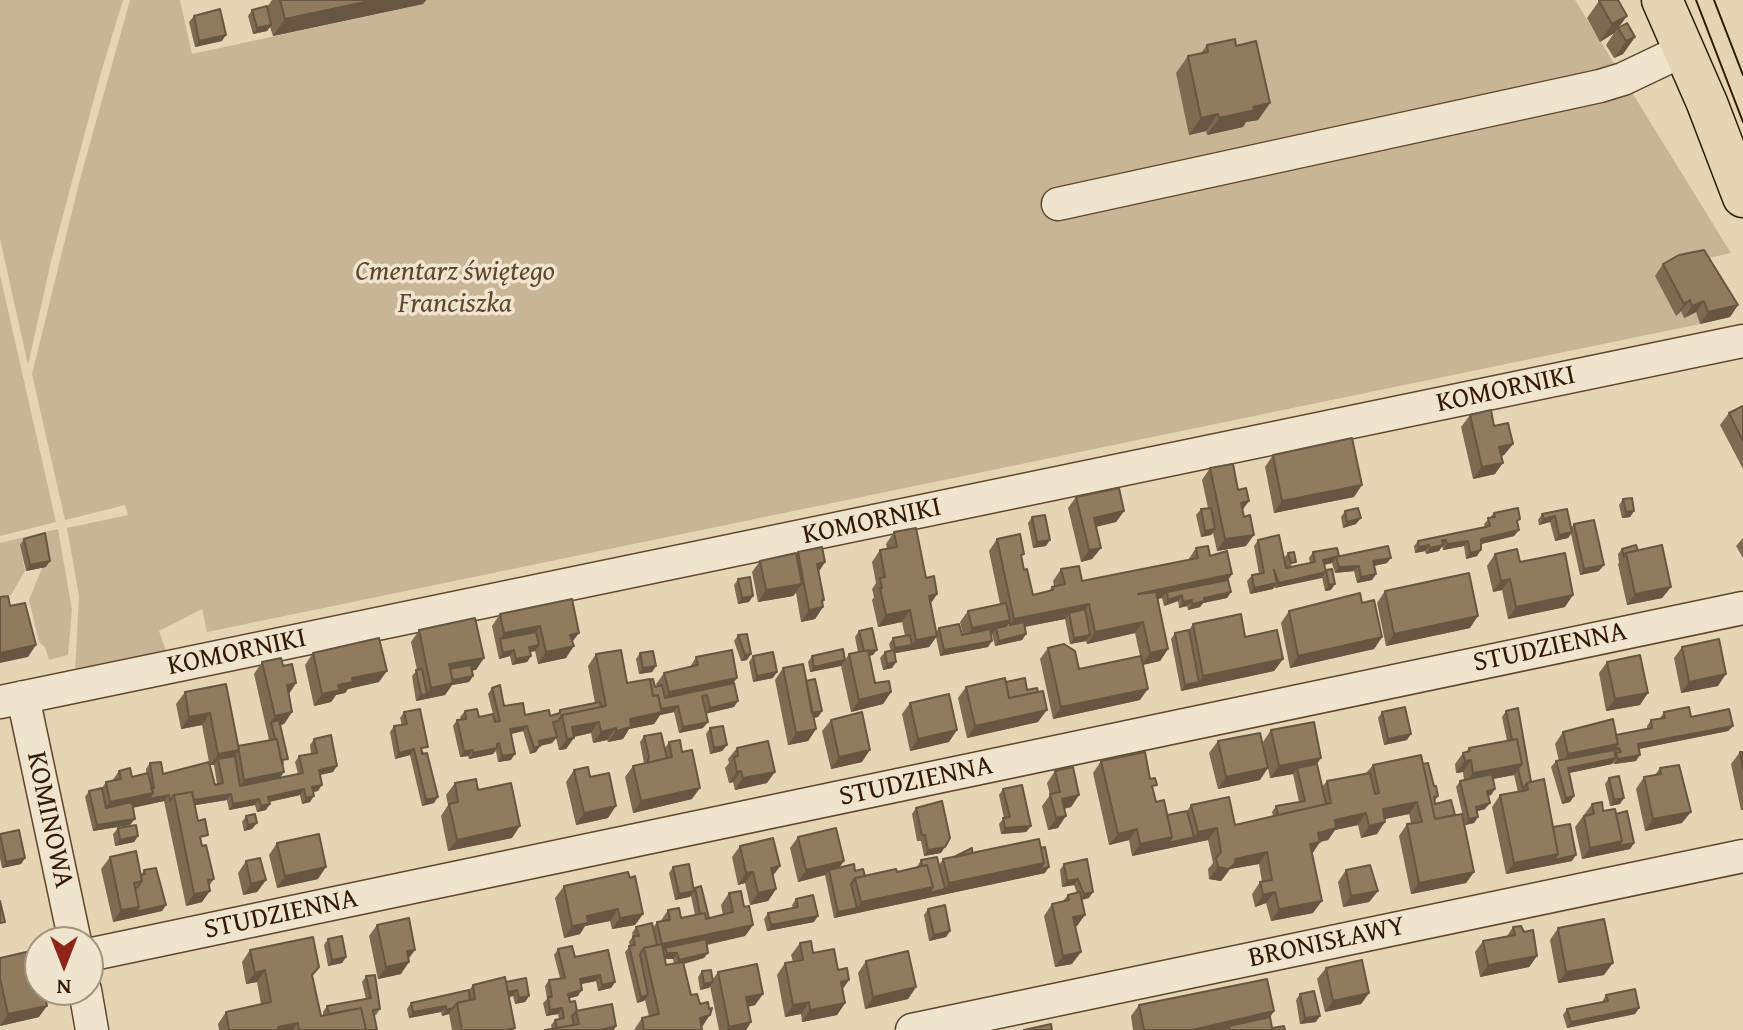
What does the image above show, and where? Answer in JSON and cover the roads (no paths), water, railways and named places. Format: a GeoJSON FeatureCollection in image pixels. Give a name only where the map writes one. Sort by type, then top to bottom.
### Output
{"type":"FeatureCollection","features":[{"type":"Feature","properties":{"kind":"main road"},"geometry":{"type":"LineString","coordinates":[[1662,0],[1743,197]]}},
{"type":"Feature","properties":{"kind":"street"},"geometry":{"type":"LineString","coordinates":[[1058,204],[1600,86],[1623,79],[1684,50]]}},
{"type":"Feature","properties":{"kind":"street","name":"KOMORNIKI"},"geometry":{"type":"LineString","coordinates":[[11,700],[1743,341]]}},
{"type":"Feature","properties":{"kind":"street","name":"STUDZIENNA"},"geometry":{"type":"LineString","coordinates":[[104,952],[1743,608]]}},
{"type":"Feature","properties":{"kind":"street","name":"KOMINOWA"},"geometry":{"type":"LineString","coordinates":[[11,700],[71,926]]}},
{"type":"Feature","properties":{"kind":"street","name":"BRONISŁAWY"},"geometry":{"type":"LineString","coordinates":[[912,1030],[1743,856]]}},
{"type":"Feature","properties":{"kind":"street"},"geometry":{"type":"LineString","coordinates":[[88,1006],[92,1030]]}},
{"type":"Feature","properties":{"kind":"tram line"},"geometry":{"type":"LineString","coordinates":[[1696,0],[1743,122]]}},
{"type":"Feature","properties":{"kind":"tram line"},"geometry":{"type":"LineString","coordinates":[[1714,0],[1743,75]]}},
{"type":"Feature","properties":{"kind":"park label","name":"Cmentarz świętego Franciszka"},"geometry":{"type":"Point","coordinates":[455,289]}}]}
